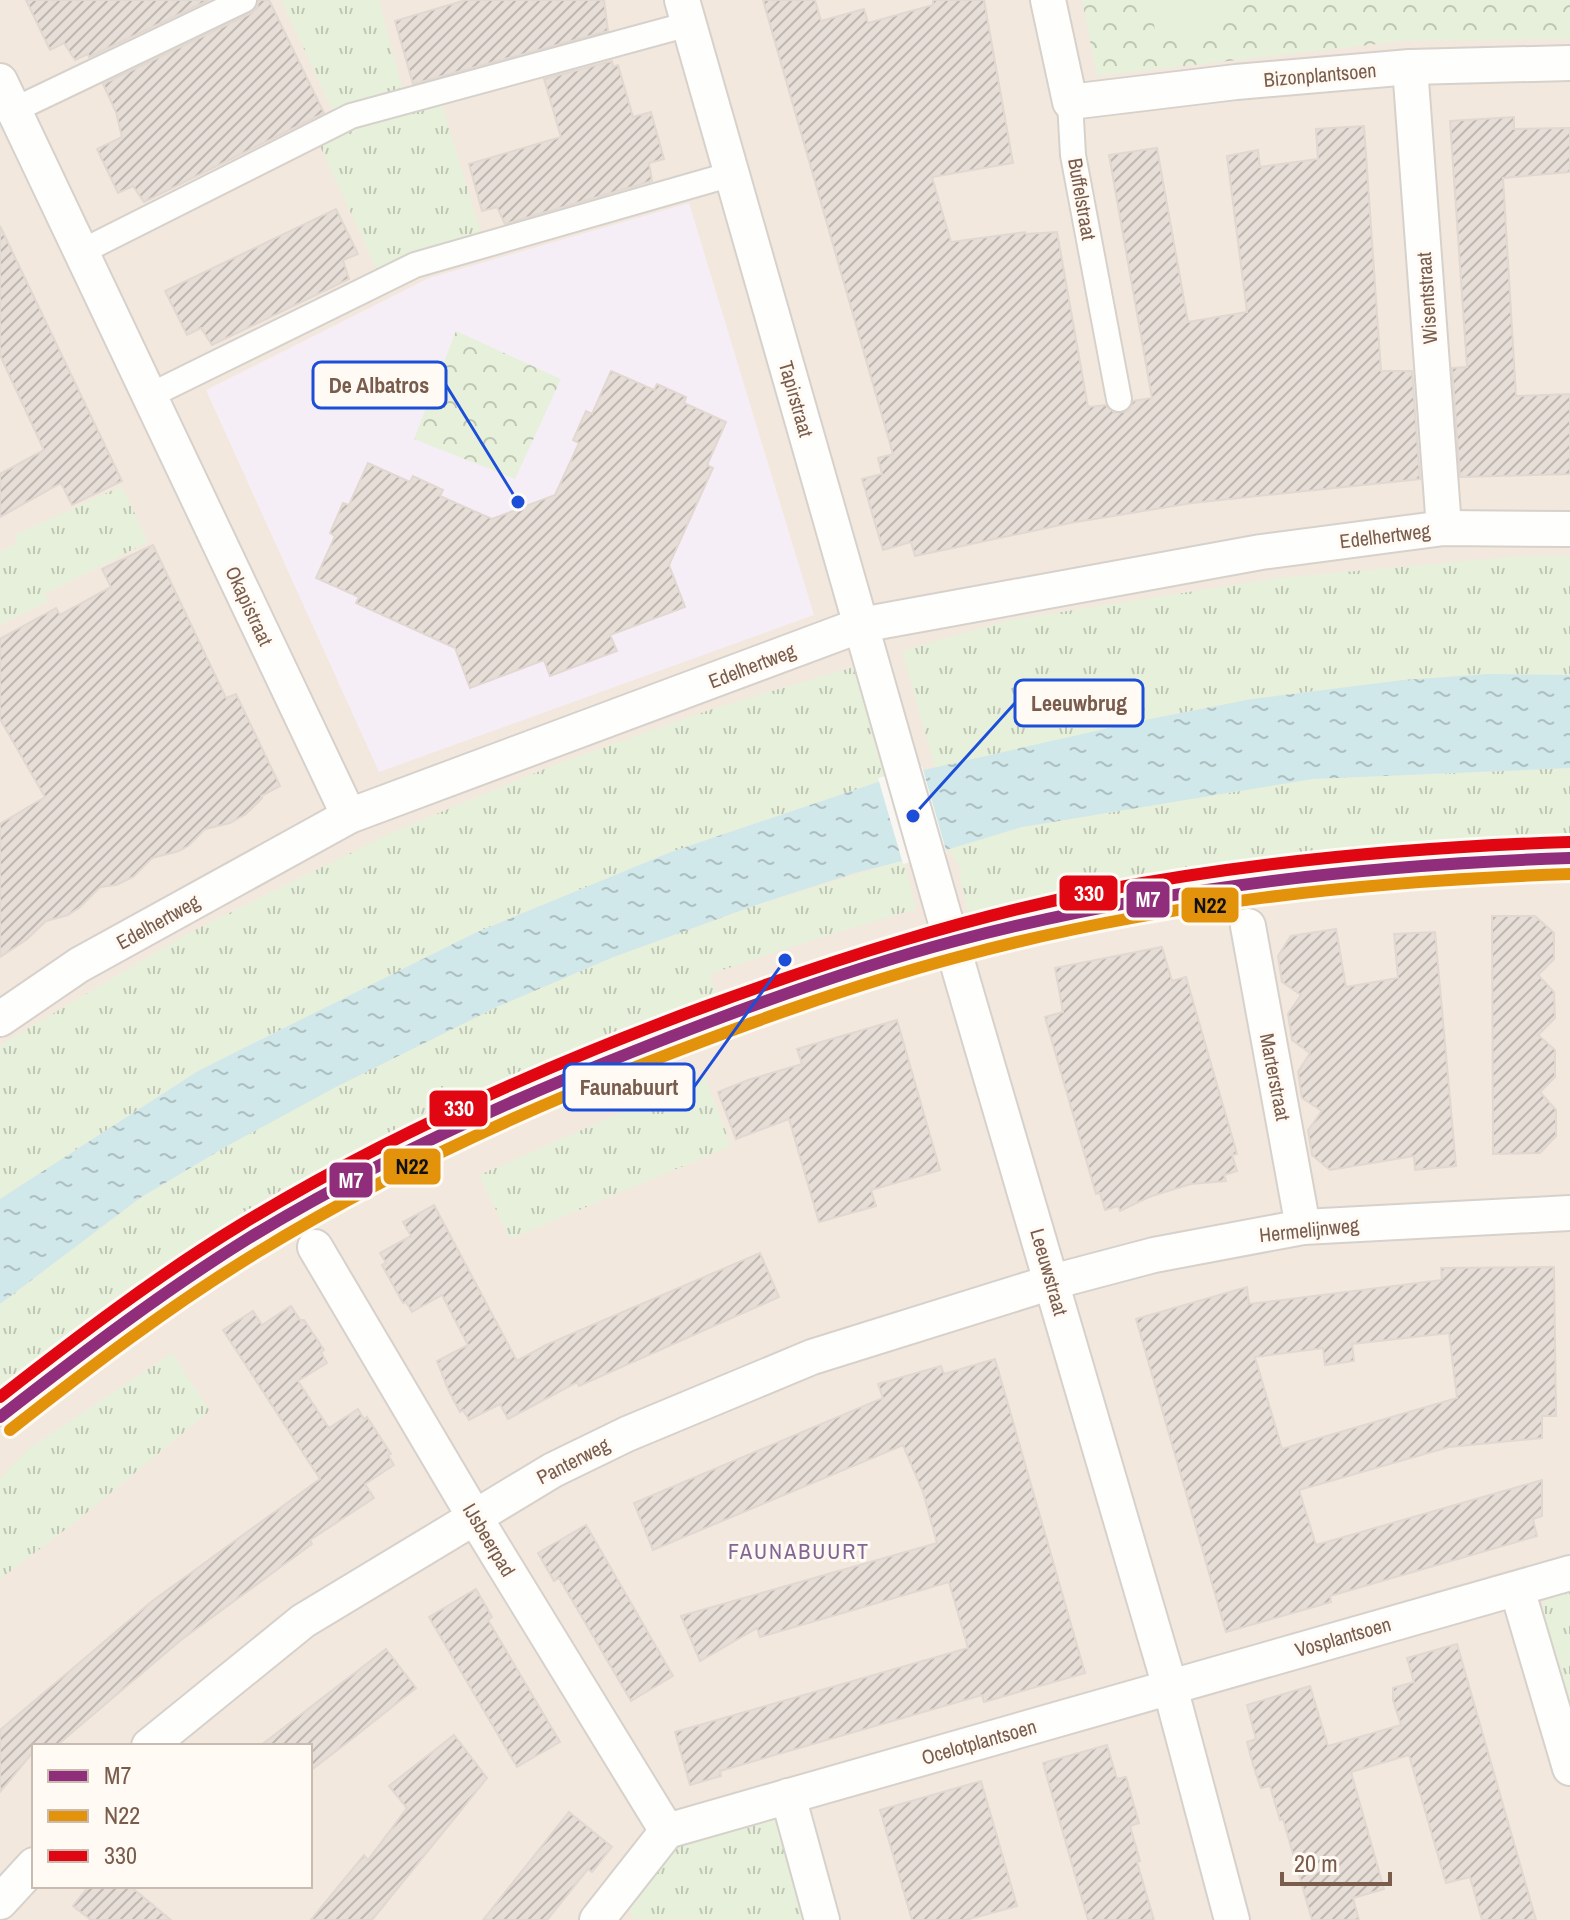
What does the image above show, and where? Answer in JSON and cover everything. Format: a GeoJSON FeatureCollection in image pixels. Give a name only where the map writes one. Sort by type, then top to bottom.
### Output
{"type":"FeatureCollection","features":[{"type":"Feature","properties":{"kind":"street","name":"Okapistraat"},"geometry":{"type":"LineString","coordinates":[[244,0],[7,96],[349,816]]}},
{"type":"Feature","properties":{"kind":"street","name":"Buffelstraat"},"geometry":{"type":"LineString","coordinates":[[1048,0],[1070,102],[1073,155],[1119,399]]}},
{"type":"Feature","properties":{"kind":"street","name":"Tapirstraat"},"geometry":{"type":"LineString","coordinates":[[81,252],[351,116],[686,12],[861,625]]}},
{"type":"Feature","properties":{"kind":"street","name":"Bizonplantsoen"},"geometry":{"type":"LineString","coordinates":[[1070,102],[1236,82],[1410,67],[1570,63]]}},
{"type":"Feature","properties":{"kind":"street","name":"Wisentstraat"},"geometry":{"type":"LineString","coordinates":[[1410,67],[1444,528]]}},
{"type":"Feature","properties":{"kind":"street"},"geometry":{"type":"LineString","coordinates":[[149,396],[415,265],[732,174]]}},
{"type":"Feature","properties":{"kind":"street","name":"Edelhertweg"},"geometry":{"type":"LineString","coordinates":[[0,1019],[79,965],[349,816],[861,625],[1246,555],[1444,528],[1570,529]]}},
{"type":"Feature","properties":{"kind":"street","name":"Leeuwstraat"},"geometry":{"type":"LineString","coordinates":[[861,625],[1170,1687],[1232,1920]]}},
{"type":"Feature","properties":{"kind":"street","name":"Marterstraat"},"geometry":{"type":"LineString","coordinates":[[1248,926],[1303,1227]]}},
{"type":"Feature","properties":{"kind":"street","name":"Hermelijnweg"},"geometry":{"type":"LineString","coordinates":[[1052,1282],[1154,1255],[1303,1227],[1570,1213]]}},
{"type":"Feature","properties":{"kind":"street","name":"IJsbeerpad"},"geometry":{"type":"LineString","coordinates":[[315,1247],[474,1516],[667,1831]]}},
{"type":"Feature","properties":{"kind":"street","name":"Panterweg"},"geometry":{"type":"LineString","coordinates":[[151,1744],[303,1621],[553,1470],[627,1434],[812,1357],[1052,1282]]}},
{"type":"Feature","properties":{"kind":"street","name":"Vosplantsoen"},"geometry":{"type":"LineString","coordinates":[[1170,1687],[1570,1573]]}},
{"type":"Feature","properties":{"kind":"street"},"geometry":{"type":"LineString","coordinates":[[1517,1589],[1570,1768]]}},
{"type":"Feature","properties":{"kind":"street","name":"Ocelotplantsoen"},"geometry":{"type":"LineString","coordinates":[[667,1831],[1170,1687]]}},
{"type":"Feature","properties":{"kind":"street"},"geometry":{"type":"LineString","coordinates":[[788,1796],[822,1920]]}},
{"type":"Feature","properties":{"kind":"street"},"geometry":{"type":"LineString","coordinates":[[607,1916],[667,1831]]}},
{"type":"Feature","properties":{"kind":"street"},"geometry":{"type":"LineString","coordinates":[[0,1902],[32,1867]]}},
{"type":"Feature","properties":{"kind":"lane"},"geometry":{"type":"LineString","coordinates":[[0,1417],[194,1274],[320,1197],[494,1108],[615,1057],[768,999],[952,942],[1129,903],[1301,875],[1456,860],[1570,858]]}},
{"type":"Feature","properties":{"kind":"shaded area"},"geometry":{"type":"Polygon","coordinates":[[[0,0],[1570,0],[1570,1920],[0,1920],[0,0]]]}},
{"type":"Feature","properties":{"kind":"shaded area"},"geometry":{"type":"Polygon","coordinates":[[[689,203],[814,615],[379,772],[206,390],[429,278],[689,203]]]}},
{"type":"Feature","properties":{"kind":"green space"},"geometry":{"type":"Polygon","coordinates":[[[281,0],[379,0],[409,114],[442,104],[481,233],[426,248],[377,270],[320,146],[344,135],[281,0]]]}},
{"type":"Feature","properties":{"kind":"green space"},"geometry":{"type":"Polygon","coordinates":[[[1082,0],[1570,0],[1570,39],[1404,41],[1097,76],[1082,0]]]}},
{"type":"Feature","properties":{"kind":"green space"},"geometry":{"type":"Polygon","coordinates":[[[1149,0],[1216,0],[1222,27],[1157,39],[1149,0]]]}},
{"type":"Feature","properties":{"kind":"green space"},"geometry":{"type":"Polygon","coordinates":[[[456,331],[561,379],[515,479],[414,439],[456,331]]]}},
{"type":"Feature","properties":{"kind":"green space"},"geometry":{"type":"Polygon","coordinates":[[[122,486],[148,542],[45,594],[48,601],[0,625],[0,552],[17,543],[15,535],[122,486]]]}},
{"type":"Feature","properties":{"kind":"green space"},"geometry":{"type":"Polygon","coordinates":[[[1523,556],[1570,556],[1570,675],[1489,674],[1403,680],[1252,699],[935,768],[902,651],[1009,620],[1278,578],[1523,556]]]}},
{"type":"Feature","properties":{"kind":"green space"},"geometry":{"type":"Polygon","coordinates":[[[861,665],[893,777],[671,852],[475,933],[198,1071],[0,1199],[0,1045],[187,934],[393,832],[559,763],[718,707],[861,665]]]}},
{"type":"Feature","properties":{"kind":"green space"},"geometry":{"type":"Polygon","coordinates":[[[1570,768],[1570,840],[1432,844],[1301,859],[1135,885],[970,920],[959,876],[962,871],[949,849],[1022,827],[1313,779],[1570,768]]]}},
{"type":"Feature","properties":{"kind":"green space"},"geometry":{"type":"Polygon","coordinates":[[[904,860],[916,909],[710,974],[718,997],[588,1048],[376,1150],[227,1236],[0,1397],[0,1304],[140,1198],[227,1146],[336,1087],[499,1006],[611,958],[756,905],[904,860]]]}},
{"type":"Feature","properties":{"kind":"green space"},"geometry":{"type":"Polygon","coordinates":[[[705,1076],[731,1146],[510,1239],[479,1175],[705,1076]]]}},
{"type":"Feature","properties":{"kind":"green space"},"geometry":{"type":"Polygon","coordinates":[[[172,1353],[210,1411],[78,1520],[0,1579],[0,1478],[30,1448],[172,1353]]]}},
{"type":"Feature","properties":{"kind":"green space"},"geometry":{"type":"Polygon","coordinates":[[[1570,1587],[1570,1723],[1542,1624],[1541,1606],[1551,1594],[1570,1587]]]}},
{"type":"Feature","properties":{"kind":"green space"},"geometry":{"type":"Polygon","coordinates":[[[778,1814],[810,1920],[633,1919],[630,1909],[637,1888],[676,1842],[778,1814]]]}},
{"type":"Feature","properties":{"kind":"water"},"geometry":{"type":"Polygon","coordinates":[[[1489,674],[1570,675],[1570,768],[1313,779],[1022,827],[855,873],[756,905],[611,958],[499,1006],[336,1087],[140,1198],[0,1304],[0,1199],[198,1071],[475,933],[671,852],[893,777],[1252,699],[1403,680],[1489,674]]]}},
{"type":"Feature","properties":{"kind":"pier"},"geometry":{"type":"Polygon","coordinates":[[[922,766],[947,854],[903,864],[878,778],[922,766]]]}},
{"type":"Feature","properties":{"kind":"building"},"geometry":{"type":"Polygon","coordinates":[[[26,0],[209,0],[89,57],[88,54],[75,60],[64,43],[50,50],[26,0]]]}},
{"type":"Feature","properties":{"kind":"building"},"geometry":{"type":"Polygon","coordinates":[[[259,0],[269,0],[324,113],[144,202],[133,186],[118,193],[97,149],[122,137],[116,112],[103,84],[250,14],[257,8],[259,0]]]}},
{"type":"Feature","properties":{"kind":"building"},"geometry":{"type":"Polygon","coordinates":[[[466,0],[604,0],[608,31],[413,84],[395,21],[466,0]]]}},
{"type":"Feature","properties":{"kind":"building"},"geometry":{"type":"Polygon","coordinates":[[[763,0],[815,0],[821,21],[864,9],[868,23],[933,5],[933,0],[984,0],[1013,163],[932,177],[951,242],[1025,232],[1057,232],[1088,407],[1106,405],[1115,413],[1128,411],[1133,401],[1152,398],[1109,155],[1157,148],[1188,322],[1247,312],[1227,156],[1258,150],[1260,167],[1318,159],[1316,129],[1364,126],[1381,371],[1412,371],[1420,479],[1192,503],[1070,523],[915,556],[911,542],[883,550],[862,479],[882,474],[878,458],[893,454],[763,0]]]}},
{"type":"Feature","properties":{"kind":"building"},"geometry":{"type":"Polygon","coordinates":[[[612,61],[613,67],[618,65],[633,117],[651,112],[664,159],[649,163],[652,181],[505,224],[497,207],[482,211],[469,164],[561,137],[544,79],[612,61]]]}},
{"type":"Feature","properties":{"kind":"building"},"geometry":{"type":"Polygon","coordinates":[[[1514,117],[1514,129],[1570,128],[1570,172],[1503,178],[1516,396],[1570,394],[1570,474],[1460,477],[1452,368],[1467,367],[1450,121],[1514,117]]]}},
{"type":"Feature","properties":{"kind":"building"},"geometry":{"type":"Polygon","coordinates":[[[336,209],[358,254],[343,260],[349,279],[212,345],[201,328],[187,335],[165,291],[336,209]]]}},
{"type":"Feature","properties":{"kind":"building"},"geometry":{"type":"Polygon","coordinates":[[[0,226],[122,481],[72,505],[61,483],[0,517],[0,474],[44,450],[0,355],[0,226]]]}},
{"type":"Feature","properties":{"kind":"building"},"geometry":{"type":"Polygon","coordinates":[[[611,371],[654,390],[657,384],[686,397],[684,403],[726,422],[707,465],[713,468],[669,565],[685,607],[610,635],[617,651],[550,676],[544,660],[470,688],[455,648],[356,603],[359,597],[316,578],[335,536],[330,533],[343,503],[349,505],[368,463],[410,482],[413,476],[443,490],[440,496],[492,519],[555,495],[579,443],[573,440],[586,411],[592,414],[611,371]]]}},
{"type":"Feature","properties":{"kind":"building"},"geometry":{"type":"Polygon","coordinates":[[[153,545],[226,698],[236,694],[280,786],[261,796],[246,814],[230,823],[205,829],[179,851],[152,858],[133,877],[116,885],[100,887],[80,907],[68,915],[46,921],[26,940],[0,957],[0,824],[45,797],[0,719],[0,639],[56,608],[60,615],[111,587],[102,569],[153,545]]]}},
{"type":"Feature","properties":{"kind":"building"},"geometry":{"type":"Polygon","coordinates":[[[1492,916],[1535,916],[1554,933],[1554,959],[1538,975],[1554,992],[1555,1018],[1538,1035],[1555,1050],[1555,1077],[1540,1092],[1556,1110],[1556,1136],[1540,1153],[1493,1154],[1492,916]]]}},
{"type":"Feature","properties":{"kind":"building"},"geometry":{"type":"Polygon","coordinates":[[[1336,929],[1346,987],[1398,978],[1394,934],[1435,932],[1456,1166],[1415,1170],[1414,1156],[1330,1170],[1312,1155],[1308,1130],[1322,1111],[1302,1098],[1298,1072],[1310,1053],[1292,1040],[1288,1014],[1301,995],[1282,982],[1278,956],[1291,936],[1336,929]]]}},
{"type":"Feature","properties":{"kind":"building"},"geometry":{"type":"Polygon","coordinates":[[[1162,947],[1172,981],[1186,977],[1237,1154],[1232,1155],[1237,1171],[1224,1175],[1226,1181],[1191,1184],[1149,1197],[1120,1211],[1118,1206],[1105,1210],[1100,1193],[1096,1194],[1045,1017],[1063,1012],[1055,968],[1162,947]]]}},
{"type":"Feature","properties":{"kind":"building"},"geometry":{"type":"Polygon","coordinates":[[[897,1020],[940,1170],[871,1190],[876,1206],[819,1222],[789,1119],[736,1139],[718,1092],[802,1064],[797,1049],[897,1020]]]}},
{"type":"Feature","properties":{"kind":"building"},"geometry":{"type":"Polygon","coordinates":[[[434,1205],[517,1361],[546,1345],[760,1253],[779,1297],[579,1386],[577,1382],[508,1419],[500,1404],[469,1420],[463,1410],[460,1412],[437,1361],[468,1345],[442,1295],[412,1312],[406,1302],[403,1303],[382,1265],[386,1263],[380,1253],[411,1236],[403,1222],[434,1205]]]}},
{"type":"Feature","properties":{"kind":"building"},"geometry":{"type":"Polygon","coordinates":[[[1554,1267],[1556,1416],[1542,1416],[1542,1438],[1449,1447],[1299,1490],[1316,1545],[1542,1480],[1542,1516],[1533,1519],[1537,1536],[1330,1596],[1331,1602],[1226,1632],[1136,1319],[1247,1287],[1249,1304],[1442,1280],[1441,1268],[1554,1267]],[[1449,1333],[1352,1344],[1354,1361],[1325,1365],[1323,1348],[1255,1357],[1282,1449],[1457,1398],[1449,1333]]]}},
{"type":"Feature","properties":{"kind":"building"},"geometry":{"type":"Polygon","coordinates":[[[291,1306],[324,1350],[321,1352],[327,1363],[298,1381],[329,1428],[358,1409],[364,1419],[367,1417],[391,1454],[388,1455],[394,1465],[365,1484],[374,1498],[310,1540],[312,1544],[181,1640],[58,1744],[32,1744],[32,1753],[0,1792],[0,1730],[151,1602],[320,1479],[223,1330],[253,1311],[262,1325],[291,1306]]]}},
{"type":"Feature","properties":{"kind":"building"},"geometry":{"type":"Polygon","coordinates":[[[995,1359],[1085,1673],[984,1702],[982,1695],[720,1771],[721,1776],[690,1785],[675,1732],[968,1648],[949,1582],[760,1637],[757,1628],[700,1661],[681,1616],[937,1543],[923,1492],[903,1445],[653,1550],[634,1503],[883,1398],[878,1384],[941,1366],[944,1374],[995,1359]]]}},
{"type":"Feature","properties":{"kind":"building"},"geometry":{"type":"Polygon","coordinates":[[[586,1525],[673,1676],[631,1701],[559,1578],[554,1581],[538,1553],[586,1525]]]}},
{"type":"Feature","properties":{"kind":"building"},"geometry":{"type":"Polygon","coordinates":[[[476,1589],[492,1617],[488,1620],[560,1742],[517,1767],[429,1617],[476,1589]]]}},
{"type":"Feature","properties":{"kind":"building"},"geometry":{"type":"Polygon","coordinates":[[[1457,1644],[1536,1920],[1482,1920],[1470,1877],[1446,1883],[1409,1755],[1351,1772],[1384,1889],[1353,1898],[1359,1920],[1312,1920],[1283,1819],[1280,1820],[1270,1786],[1261,1788],[1253,1765],[1247,1742],[1256,1739],[1247,1705],[1310,1686],[1328,1746],[1401,1725],[1393,1700],[1393,1688],[1414,1682],[1407,1658],[1457,1644]]]}},
{"type":"Feature","properties":{"kind":"building"},"geometry":{"type":"Polygon","coordinates":[[[386,1649],[416,1688],[312,1769],[312,1744],[263,1744],[386,1649]]]}},
{"type":"Feature","properties":{"kind":"building"},"geometry":{"type":"Polygon","coordinates":[[[454,1735],[487,1778],[372,1920],[311,1920],[364,1855],[368,1860],[407,1808],[389,1786],[454,1735]]]}},
{"type":"Feature","properties":{"kind":"building"},"geometry":{"type":"Polygon","coordinates":[[[1107,1745],[1117,1779],[1126,1777],[1139,1823],[1130,1826],[1154,1920],[1088,1920],[1043,1763],[1107,1745]]]}},
{"type":"Feature","properties":{"kind":"building"},"geometry":{"type":"Polygon","coordinates":[[[981,1781],[1017,1906],[966,1920],[912,1920],[880,1810],[981,1781]]]}},
{"type":"Feature","properties":{"kind":"building"},"geometry":{"type":"Polygon","coordinates":[[[569,1812],[612,1847],[592,1872],[588,1869],[547,1920],[483,1920],[569,1812]]]}},
{"type":"Feature","properties":{"kind":"building"},"geometry":{"type":"Polygon","coordinates":[[[87,1888],[132,1888],[171,1920],[91,1920],[73,1906],[87,1888]]]}},
{"type":"Feature","properties":{"kind":"transit line","name":"330"},"geometry":{"type":"LineString","coordinates":[[0,1397],[180,1264],[242,1224],[353,1161],[526,1078],[753,989],[952,926],[1104,890],[1220,871],[1336,857],[1569,842]]}},
{"type":"Feature","properties":{"kind":"transit line","name":"M7"},"geometry":{"type":"LineString","coordinates":[[0,1417],[185,1280],[249,1238],[342,1185],[534,1093],[672,1036],[792,992],[955,941],[1183,893],[1414,866],[1570,858]]}},
{"type":"Feature","properties":{"kind":"transit line","name":"N22"},"geometry":{"type":"LineString","coordinates":[[10,1430],[194,1293],[350,1199],[396,1174],[540,1107],[757,1021],[917,968],[1109,922],[1339,889],[1570,874]]}},
{"type":"Feature","properties":{"kind":"place","name":"De Albatros"},"geometry":{"type":"Point","coordinates":[518,502]}},
{"type":"Feature","properties":{"kind":"place","name":"Leeuwbrug"},"geometry":{"type":"Point","coordinates":[913,816]}},
{"type":"Feature","properties":{"kind":"place","name":"Faunabuurt"},"geometry":{"type":"Point","coordinates":[785,960]}},
{"type":"Feature","properties":{"kind":"district","name":"FAUNABUURT"},"geometry":{"type":"Point","coordinates":[799,1551]}}]}
